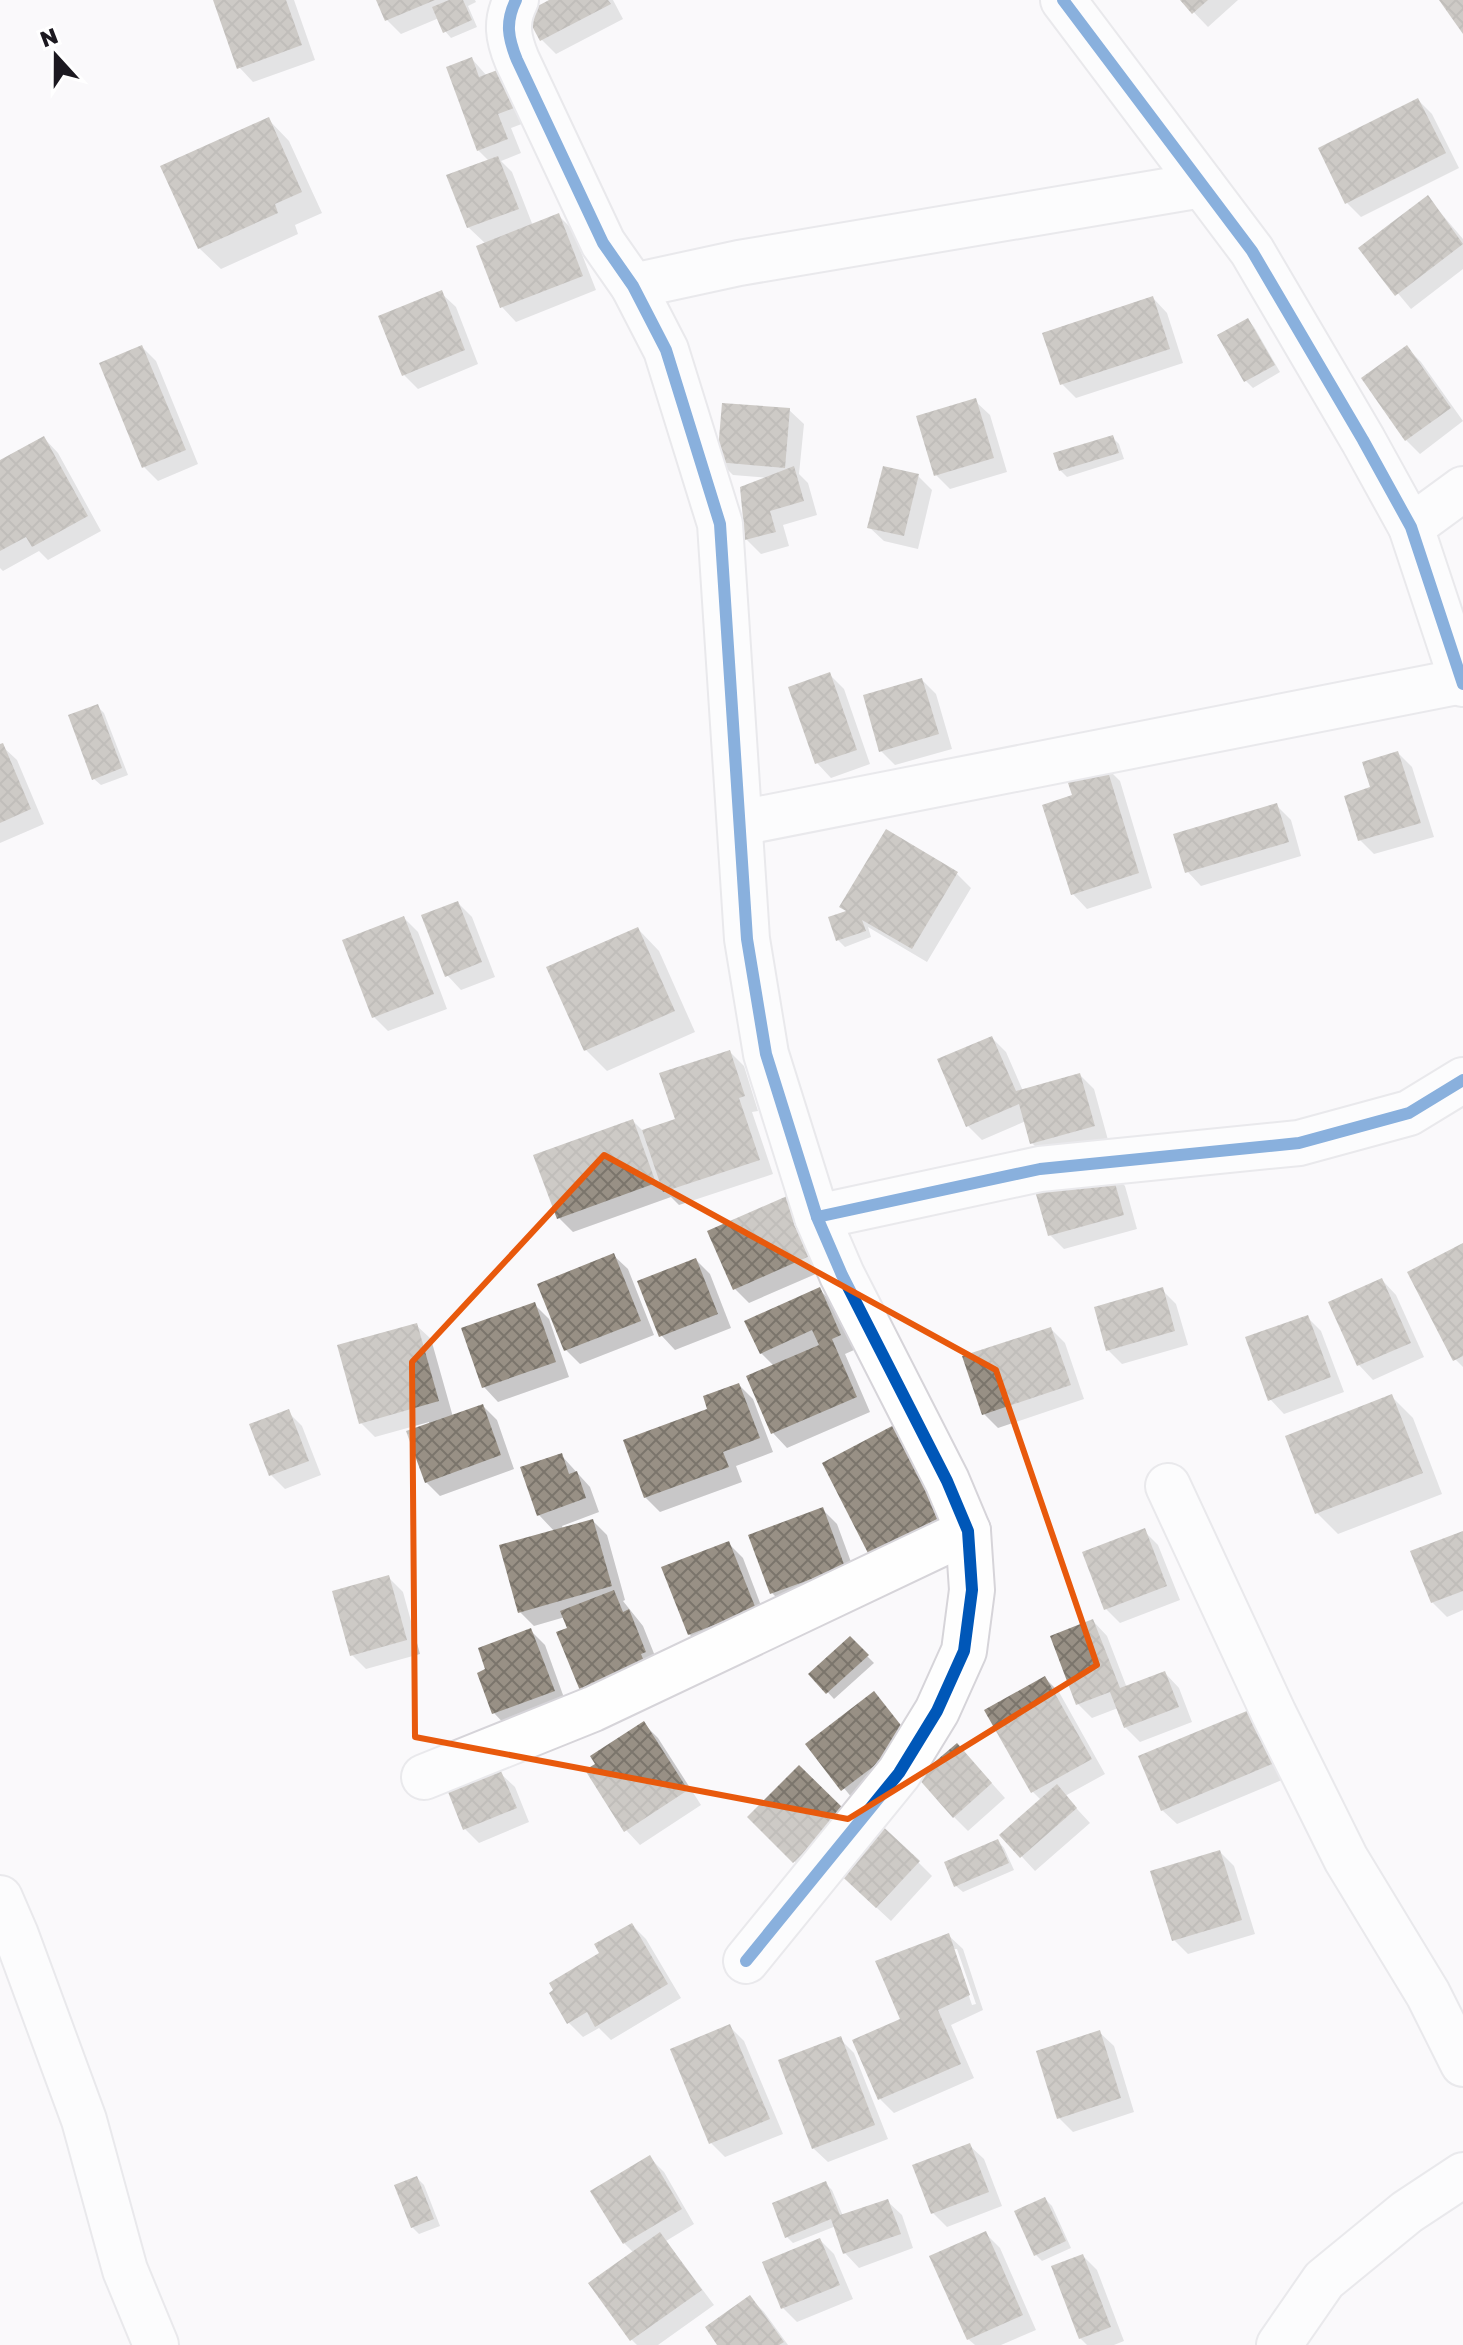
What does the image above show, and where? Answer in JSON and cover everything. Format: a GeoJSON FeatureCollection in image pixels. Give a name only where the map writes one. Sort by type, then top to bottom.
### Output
{"type":"FeatureCollection","features":[{"type":"Feature","properties":{"kind":"street"},"geometry":{"type":"LineString","coordinates":[[516,0],[511,11],[508,37],[603,243],[633,286],[666,350],[720,524],[747,939],[766,1054],[817,1217],[842,1275],[947,1481],[968,1531],[972,1590],[964,1651],[937,1711],[899,1773],[746,1961]]}},
{"type":"Feature","properties":{"kind":"street"},"geometry":{"type":"LineString","coordinates":[[740,823],[1462,682],[1411,527],[1252,251],[1063,0]]}},
{"type":"Feature","properties":{"kind":"street"},"geometry":{"type":"LineString","coordinates":[[633,286],[739,263],[1202,185]]}},
{"type":"Feature","properties":{"kind":"street"},"geometry":{"type":"LineString","coordinates":[[1411,527],[1463,489]]}},
{"type":"Feature","properties":{"kind":"street"},"geometry":{"type":"LineString","coordinates":[[817,1217],[1040,1169],[1299,1143],[1409,1113],[1463,1080]]}},
{"type":"Feature","properties":{"kind":"street"},"geometry":{"type":"LineString","coordinates":[[1168,1486],[1274,1714],[1346,1859],[1428,1994],[1463,2064]]}},
{"type":"Feature","properties":{"kind":"street"},"geometry":{"type":"LineString","coordinates":[[424,1777],[593,1709],[968,1531]]}},
{"type":"Feature","properties":{"kind":"street"},"geometry":{"type":"LineString","coordinates":[[5,1924],[84,2120],[125,2270],[156,2345]]}},
{"type":"Feature","properties":{"kind":"street"},"geometry":{"type":"LineString","coordinates":[[1279,2345],[1324,2280],[1407,2212],[1463,2175]]}},
{"type":"Feature","properties":{"kind":"highlighted area"},"geometry":{"type":"Polygon","coordinates":[[[604,1155],[996,1370],[1097,1665],[848,1819],[415,1737],[412,1362],[604,1155]]]}},
{"type":"Feature","properties":{"kind":"building"},"geometry":{"type":"Polygon","coordinates":[[[213,0],[286,0],[302,45],[237,69],[213,0]]]}},
{"type":"Feature","properties":{"kind":"building"},"geometry":{"type":"Polygon","coordinates":[[[376,0],[435,0],[385,21],[376,0]]]}},
{"type":"Feature","properties":{"kind":"building"},"geometry":{"type":"Polygon","coordinates":[[[449,0],[463,0],[472,20],[443,33],[432,7],[449,0]]]}},
{"type":"Feature","properties":{"kind":"building"},"geometry":{"type":"Polygon","coordinates":[[[549,0],[608,0],[611,4],[540,41],[525,13],[549,0]]]}},
{"type":"Feature","properties":{"kind":"building"},"geometry":{"type":"Polygon","coordinates":[[[1180,0],[1208,0],[1192,14],[1180,0]]]}},
{"type":"Feature","properties":{"kind":"building"},"geometry":{"type":"Polygon","coordinates":[[[1439,0],[1463,0],[1463,34],[1439,0]]]}},
{"type":"Feature","properties":{"kind":"building"},"geometry":{"type":"Polygon","coordinates":[[[472,57],[479,77],[500,69],[514,108],[498,114],[508,139],[477,151],[446,67],[472,57]]]}},
{"type":"Feature","properties":{"kind":"building"},"geometry":{"type":"Polygon","coordinates":[[[1418,98],[1446,153],[1345,204],[1318,148],[1418,98]]]}},
{"type":"Feature","properties":{"kind":"building"},"geometry":{"type":"Polygon","coordinates":[[[269,117],[302,192],[275,204],[278,213],[198,249],[160,166],[269,117]]]}},
{"type":"Feature","properties":{"kind":"building"},"geometry":{"type":"Polygon","coordinates":[[[498,156],[519,209],[467,228],[446,175],[498,156]]]}},
{"type":"Feature","properties":{"kind":"building"},"geometry":{"type":"Polygon","coordinates":[[[1428,195],[1463,244],[1395,296],[1358,248],[1428,195]]]}},
{"type":"Feature","properties":{"kind":"building"},"geometry":{"type":"Polygon","coordinates":[[[559,213],[583,276],[500,308],[476,246],[559,213]]]}},
{"type":"Feature","properties":{"kind":"building"},"geometry":{"type":"Polygon","coordinates":[[[442,290],[465,350],[402,376],[378,316],[442,290]]]}},
{"type":"Feature","properties":{"kind":"building"},"geometry":{"type":"Polygon","coordinates":[[[1153,296],[1170,349],[1060,385],[1042,333],[1153,296]]]}},
{"type":"Feature","properties":{"kind":"building"},"geometry":{"type":"Polygon","coordinates":[[[1248,318],[1275,365],[1244,382],[1217,335],[1248,318]]]}},
{"type":"Feature","properties":{"kind":"building"},"geometry":{"type":"Polygon","coordinates":[[[142,345],[186,450],[142,468],[99,363],[142,345]]]}},
{"type":"Feature","properties":{"kind":"building"},"geometry":{"type":"Polygon","coordinates":[[[1407,345],[1451,408],[1405,441],[1361,378],[1407,345]]]}},
{"type":"Feature","properties":{"kind":"building"},"geometry":{"type":"Polygon","coordinates":[[[976,398],[994,458],[934,476],[916,416],[976,398]]]}},
{"type":"Feature","properties":{"kind":"building"},"geometry":{"type":"Polygon","coordinates":[[[722,403],[790,408],[785,468],[717,462],[722,403]]]}},
{"type":"Feature","properties":{"kind":"building"},"geometry":{"type":"Polygon","coordinates":[[[1113,435],[1119,453],[1059,471],[1053,453],[1113,435]]]}},
{"type":"Feature","properties":{"kind":"building"},"geometry":{"type":"Polygon","coordinates":[[[44,436],[88,516],[32,547],[26,537],[0,551],[0,460],[44,436]]]}},
{"type":"Feature","properties":{"kind":"building"},"geometry":{"type":"Polygon","coordinates":[[[794,466],[804,501],[770,511],[776,532],[745,540],[740,487],[794,466]]]}},
{"type":"Feature","properties":{"kind":"building"},"geometry":{"type":"Polygon","coordinates":[[[883,466],[919,474],[904,536],[867,528],[883,466]]]}},
{"type":"Feature","properties":{"kind":"building"},"geometry":{"type":"Polygon","coordinates":[[[830,672],[857,750],[815,764],[788,687],[830,672]]]}},
{"type":"Feature","properties":{"kind":"building"},"geometry":{"type":"Polygon","coordinates":[[[922,678],[939,734],[879,752],[863,695],[922,678]]]}},
{"type":"Feature","properties":{"kind":"building"},"geometry":{"type":"Polygon","coordinates":[[[98,704],[122,768],[92,780],[68,715],[98,704]]]}},
{"type":"Feature","properties":{"kind":"building"},"geometry":{"type":"Polygon","coordinates":[[[3,743],[31,809],[0,823],[0,744],[3,743]]]}},
{"type":"Feature","properties":{"kind":"building"},"geometry":{"type":"Polygon","coordinates":[[[1398,751],[1421,823],[1358,841],[1344,796],[1370,787],[1362,762],[1398,751]]]}},
{"type":"Feature","properties":{"kind":"building"},"geometry":{"type":"Polygon","coordinates":[[[1106,765],[1139,873],[1071,895],[1042,805],[1072,795],[1066,777],[1106,765]]]}},
{"type":"Feature","properties":{"kind":"building"},"geometry":{"type":"Polygon","coordinates":[[[1277,803],[1289,842],[1185,873],[1173,834],[1277,803]]]}},
{"type":"Feature","properties":{"kind":"building"},"geometry":{"type":"Polygon","coordinates":[[[886,829],[958,872],[912,949],[862,920],[866,931],[836,941],[828,917],[846,911],[839,907],[886,829]]]}},
{"type":"Feature","properties":{"kind":"building"},"geometry":{"type":"Polygon","coordinates":[[[458,901],[482,962],[445,977],[421,915],[458,901]]]}},
{"type":"Feature","properties":{"kind":"building"},"geometry":{"type":"Polygon","coordinates":[[[404,916],[434,994],[372,1018],[342,940],[404,916]]]}},
{"type":"Feature","properties":{"kind":"building"},"geometry":{"type":"Polygon","coordinates":[[[638,927],[675,1011],[584,1051],[546,967],[638,927]]]}},
{"type":"Feature","properties":{"kind":"building"},"geometry":{"type":"Polygon","coordinates":[[[992,1036],[1016,1091],[1080,1073],[1095,1126],[1030,1144],[1019,1104],[966,1127],[937,1059],[992,1036]]]}},
{"type":"Feature","properties":{"kind":"building"},"geometry":{"type":"Polygon","coordinates":[[[730,1050],[745,1096],[739,1098],[760,1160],[663,1192],[642,1130],[675,1119],[659,1073],[730,1050]]]}},
{"type":"Feature","properties":{"kind":"building"},"geometry":{"type":"Polygon","coordinates":[[[633,1119],[656,1183],[557,1219],[533,1155],[633,1119]]]}},
{"type":"Feature","properties":{"kind":"building"},"geometry":{"type":"Polygon","coordinates":[[[1111,1169],[1124,1215],[1048,1236],[1035,1191],[1111,1169]]]}},
{"type":"Feature","properties":{"kind":"building"},"geometry":{"type":"Polygon","coordinates":[[[787,1196],[812,1255],[733,1290],[707,1231],[787,1196]]]}},
{"type":"Feature","properties":{"kind":"building"},"geometry":{"type":"Polygon","coordinates":[[[1463,1243],[1463,1356],[1453,1361],[1407,1272],[1463,1243]]]}},
{"type":"Feature","properties":{"kind":"building"},"geometry":{"type":"Polygon","coordinates":[[[614,1253],[641,1321],[564,1351],[537,1284],[614,1253]]]}},
{"type":"Feature","properties":{"kind":"building"},"geometry":{"type":"Polygon","coordinates":[[[696,1258],[718,1314],[659,1337],[637,1281],[696,1258]]]}},
{"type":"Feature","properties":{"kind":"building"},"geometry":{"type":"Polygon","coordinates":[[[1382,1278],[1411,1343],[1357,1366],[1328,1302],[1382,1278]]]}},
{"type":"Feature","properties":{"kind":"building"},"geometry":{"type":"Polygon","coordinates":[[[820,1287],[841,1335],[832,1339],[857,1397],[771,1434],[746,1376],[819,1345],[812,1330],[760,1354],[744,1321],[820,1287]]]}},
{"type":"Feature","properties":{"kind":"building"},"geometry":{"type":"Polygon","coordinates":[[[1163,1287],[1175,1331],[1106,1351],[1094,1307],[1163,1287]]]}},
{"type":"Feature","properties":{"kind":"building"},"geometry":{"type":"Polygon","coordinates":[[[535,1302],[556,1362],[482,1388],[461,1328],[535,1302]]]}},
{"type":"Feature","properties":{"kind":"building"},"geometry":{"type":"Polygon","coordinates":[[[1308,1315],[1331,1377],[1268,1401],[1245,1337],[1308,1315]]]}},
{"type":"Feature","properties":{"kind":"building"},"geometry":{"type":"Polygon","coordinates":[[[417,1323],[439,1401],[359,1424],[337,1345],[417,1323]]]}},
{"type":"Feature","properties":{"kind":"building"},"geometry":{"type":"Polygon","coordinates":[[[1051,1327],[1071,1385],[982,1415],[962,1356],[1051,1327]]]}},
{"type":"Feature","properties":{"kind":"building"},"geometry":{"type":"Polygon","coordinates":[[[739,1383],[760,1438],[723,1452],[729,1467],[644,1498],[623,1440],[707,1409],[703,1396],[739,1383]]]}},
{"type":"Feature","properties":{"kind":"building"},"geometry":{"type":"Polygon","coordinates":[[[1392,1394],[1423,1473],[1315,1514],[1285,1436],[1392,1394]]]}},
{"type":"Feature","properties":{"kind":"building"},"geometry":{"type":"Polygon","coordinates":[[[483,1404],[501,1455],[425,1483],[406,1431],[483,1404]]]}},
{"type":"Feature","properties":{"kind":"building"},"geometry":{"type":"Polygon","coordinates":[[[289,1409],[309,1461],[269,1476],[249,1424],[289,1409]]]}},
{"type":"Feature","properties":{"kind":"building"},"geometry":{"type":"Polygon","coordinates":[[[894,1425],[941,1517],[869,1555],[822,1463],[894,1425]]]}},
{"type":"Feature","properties":{"kind":"building"},"geometry":{"type":"Polygon","coordinates":[[[562,1453],[569,1474],[577,1471],[586,1498],[537,1516],[520,1467],[562,1453]]]}},
{"type":"Feature","properties":{"kind":"building"},"geometry":{"type":"Polygon","coordinates":[[[823,1507],[845,1567],[770,1594],[748,1535],[823,1507]]]}},
{"type":"Feature","properties":{"kind":"building"},"geometry":{"type":"Polygon","coordinates":[[[593,1519],[612,1586],[518,1613],[499,1545],[593,1519]]]}},
{"type":"Feature","properties":{"kind":"building"},"geometry":{"type":"Polygon","coordinates":[[[1145,1528],[1167,1586],[1104,1610],[1082,1552],[1145,1528]]]}},
{"type":"Feature","properties":{"kind":"building"},"geometry":{"type":"Polygon","coordinates":[[[1463,1531],[1463,1591],[1431,1603],[1410,1551],[1463,1531]]]}},
{"type":"Feature","properties":{"kind":"building"},"geometry":{"type":"Polygon","coordinates":[[[729,1541],[756,1609],[688,1635],[661,1567],[729,1541]]]}},
{"type":"Feature","properties":{"kind":"building"},"geometry":{"type":"Polygon","coordinates":[[[389,1575],[407,1640],[350,1656],[332,1591],[389,1575]]]}},
{"type":"Feature","properties":{"kind":"building"},"geometry":{"type":"Polygon","coordinates":[[[614,1590],[623,1612],[629,1609],[646,1652],[641,1654],[646,1666],[581,1693],[556,1632],[567,1628],[560,1611],[614,1590]]]}},
{"type":"Feature","properties":{"kind":"building"},"geometry":{"type":"Polygon","coordinates":[[[1093,1619],[1120,1688],[1165,1671],[1179,1707],[1124,1728],[1110,1692],[1076,1705],[1050,1636],[1093,1619]]]}},
{"type":"Feature","properties":{"kind":"building"},"geometry":{"type":"Polygon","coordinates":[[[531,1628],[555,1691],[492,1714],[477,1673],[485,1669],[478,1648],[531,1628]]]}},
{"type":"Feature","properties":{"kind":"building"},"geometry":{"type":"Polygon","coordinates":[[[850,1636],[869,1655],[826,1694],[808,1674],[850,1636]]]}},
{"type":"Feature","properties":{"kind":"building"},"geometry":{"type":"Polygon","coordinates":[[[1045,1676],[1092,1759],[1031,1793],[984,1710],[1045,1676]]]}},
{"type":"Feature","properties":{"kind":"building"},"geometry":{"type":"Polygon","coordinates":[[[874,1691],[911,1738],[841,1791],[805,1744],[874,1691]]]}},
{"type":"Feature","properties":{"kind":"building"},"geometry":{"type":"Polygon","coordinates":[[[1254,1708],[1277,1762],[1161,1811],[1138,1756],[1254,1708]]]}},
{"type":"Feature","properties":{"kind":"building"},"geometry":{"type":"Polygon","coordinates":[[[644,1721],[688,1790],[624,1832],[585,1770],[595,1764],[590,1756],[644,1721]]]}},
{"type":"Feature","properties":{"kind":"building"},"geometry":{"type":"Polygon","coordinates":[[[957,1743],[992,1783],[953,1818],[917,1777],[957,1743]]]}},
{"type":"Feature","properties":{"kind":"building"},"geometry":{"type":"Polygon","coordinates":[[[799,1765],[846,1811],[793,1863],[747,1817],[799,1765]]]}},
{"type":"Feature","properties":{"kind":"building"},"geometry":{"type":"Polygon","coordinates":[[[501,1771],[517,1808],[463,1830],[448,1792],[501,1771]]]}},
{"type":"Feature","properties":{"kind":"building"},"geometry":{"type":"Polygon","coordinates":[[[1057,1784],[1077,1808],[1020,1858],[999,1835],[1057,1784]]]}},
{"type":"Feature","properties":{"kind":"building"},"geometry":{"type":"Polygon","coordinates":[[[877,1821],[920,1861],[876,1908],[833,1868],[877,1821]]]}},
{"type":"Feature","properties":{"kind":"building"},"geometry":{"type":"Polygon","coordinates":[[[998,1839],[1009,1863],[954,1887],[944,1862],[998,1839]]]}},
{"type":"Feature","properties":{"kind":"building"},"geometry":{"type":"Polygon","coordinates":[[[1220,1850],[1242,1920],[1172,1941],[1150,1871],[1220,1850]]]}},
{"type":"Feature","properties":{"kind":"building"},"geometry":{"type":"Polygon","coordinates":[[[632,1923],[668,1984],[595,2027],[587,2012],[567,2024],[549,1993],[553,1990],[549,1983],[599,1953],[594,1944],[632,1923]]]}},
{"type":"Feature","properties":{"kind":"building"},"geometry":{"type":"Polygon","coordinates":[[[949,1933],[970,1995],[938,2010],[961,2064],[878,2100],[852,2040],[900,2019],[875,1961],[949,1933]]]}},
{"type":"Feature","properties":{"kind":"building"},"geometry":{"type":"Polygon","coordinates":[[[730,2024],[770,2119],[709,2144],[670,2049],[730,2024]]]}},
{"type":"Feature","properties":{"kind":"building"},"geometry":{"type":"Polygon","coordinates":[[[1100,2030],[1121,2098],[1057,2119],[1036,2051],[1100,2030]]]}},
{"type":"Feature","properties":{"kind":"building"},"geometry":{"type":"Polygon","coordinates":[[[841,2036],[875,2125],[812,2149],[778,2060],[841,2036]]]}},
{"type":"Feature","properties":{"kind":"building"},"geometry":{"type":"Polygon","coordinates":[[[970,2143],[989,2192],[931,2214],[912,2165],[970,2143]]]}},
{"type":"Feature","properties":{"kind":"building"},"geometry":{"type":"Polygon","coordinates":[[[650,2155],[682,2209],[623,2244],[590,2191],[650,2155]]]}},
{"type":"Feature","properties":{"kind":"building"},"geometry":{"type":"Polygon","coordinates":[[[417,2176],[434,2219],[411,2228],[394,2185],[417,2176]]]}},
{"type":"Feature","properties":{"kind":"building"},"geometry":{"type":"Polygon","coordinates":[[[826,2181],[840,2215],[888,2199],[901,2234],[843,2254],[831,2219],[785,2238],[772,2203],[826,2181]]]}},
{"type":"Feature","properties":{"kind":"building"},"geometry":{"type":"Polygon","coordinates":[[[1045,2197],[1066,2241],[1034,2256],[1014,2211],[1045,2197]]]}},
{"type":"Feature","properties":{"kind":"building"},"geometry":{"type":"Polygon","coordinates":[[[986,2231],[1023,2315],[967,2340],[929,2256],[986,2231]]]}},
{"type":"Feature","properties":{"kind":"building"},"geometry":{"type":"Polygon","coordinates":[[[660,2232],[702,2290],[630,2341],[588,2283],[660,2232]]]}},
{"type":"Feature","properties":{"kind":"building"},"geometry":{"type":"Polygon","coordinates":[[[820,2238],[840,2285],[781,2309],[762,2262],[820,2238]]]}},
{"type":"Feature","properties":{"kind":"building"},"geometry":{"type":"Polygon","coordinates":[[[1083,2254],[1111,2327],[1079,2339],[1051,2266],[1083,2254]]]}},
{"type":"Feature","properties":{"kind":"building"},"geometry":{"type":"Polygon","coordinates":[[[750,2295],[784,2342],[779,2345],[717,2345],[705,2327],[750,2295]]]}},
{"type":"Feature","properties":{"kind":"cycle path"},"geometry":{"type":"LineString","coordinates":[[516,0],[509,30],[517,60],[603,243],[633,286],[666,350],[720,524],[747,939],[766,1054],[817,1217],[842,1275],[947,1481],[968,1531],[972,1590],[964,1651],[937,1711],[899,1773],[746,1961]]}},
{"type":"Feature","properties":{"kind":"cycle path"},"geometry":{"type":"LineString","coordinates":[[1063,0],[1252,251],[1363,440],[1411,527],[1463,684]]}},
{"type":"Feature","properties":{"kind":"cycle path"},"geometry":{"type":"LineString","coordinates":[[817,1217],[1040,1169],[1299,1143],[1409,1113],[1463,1080]]}}]}
